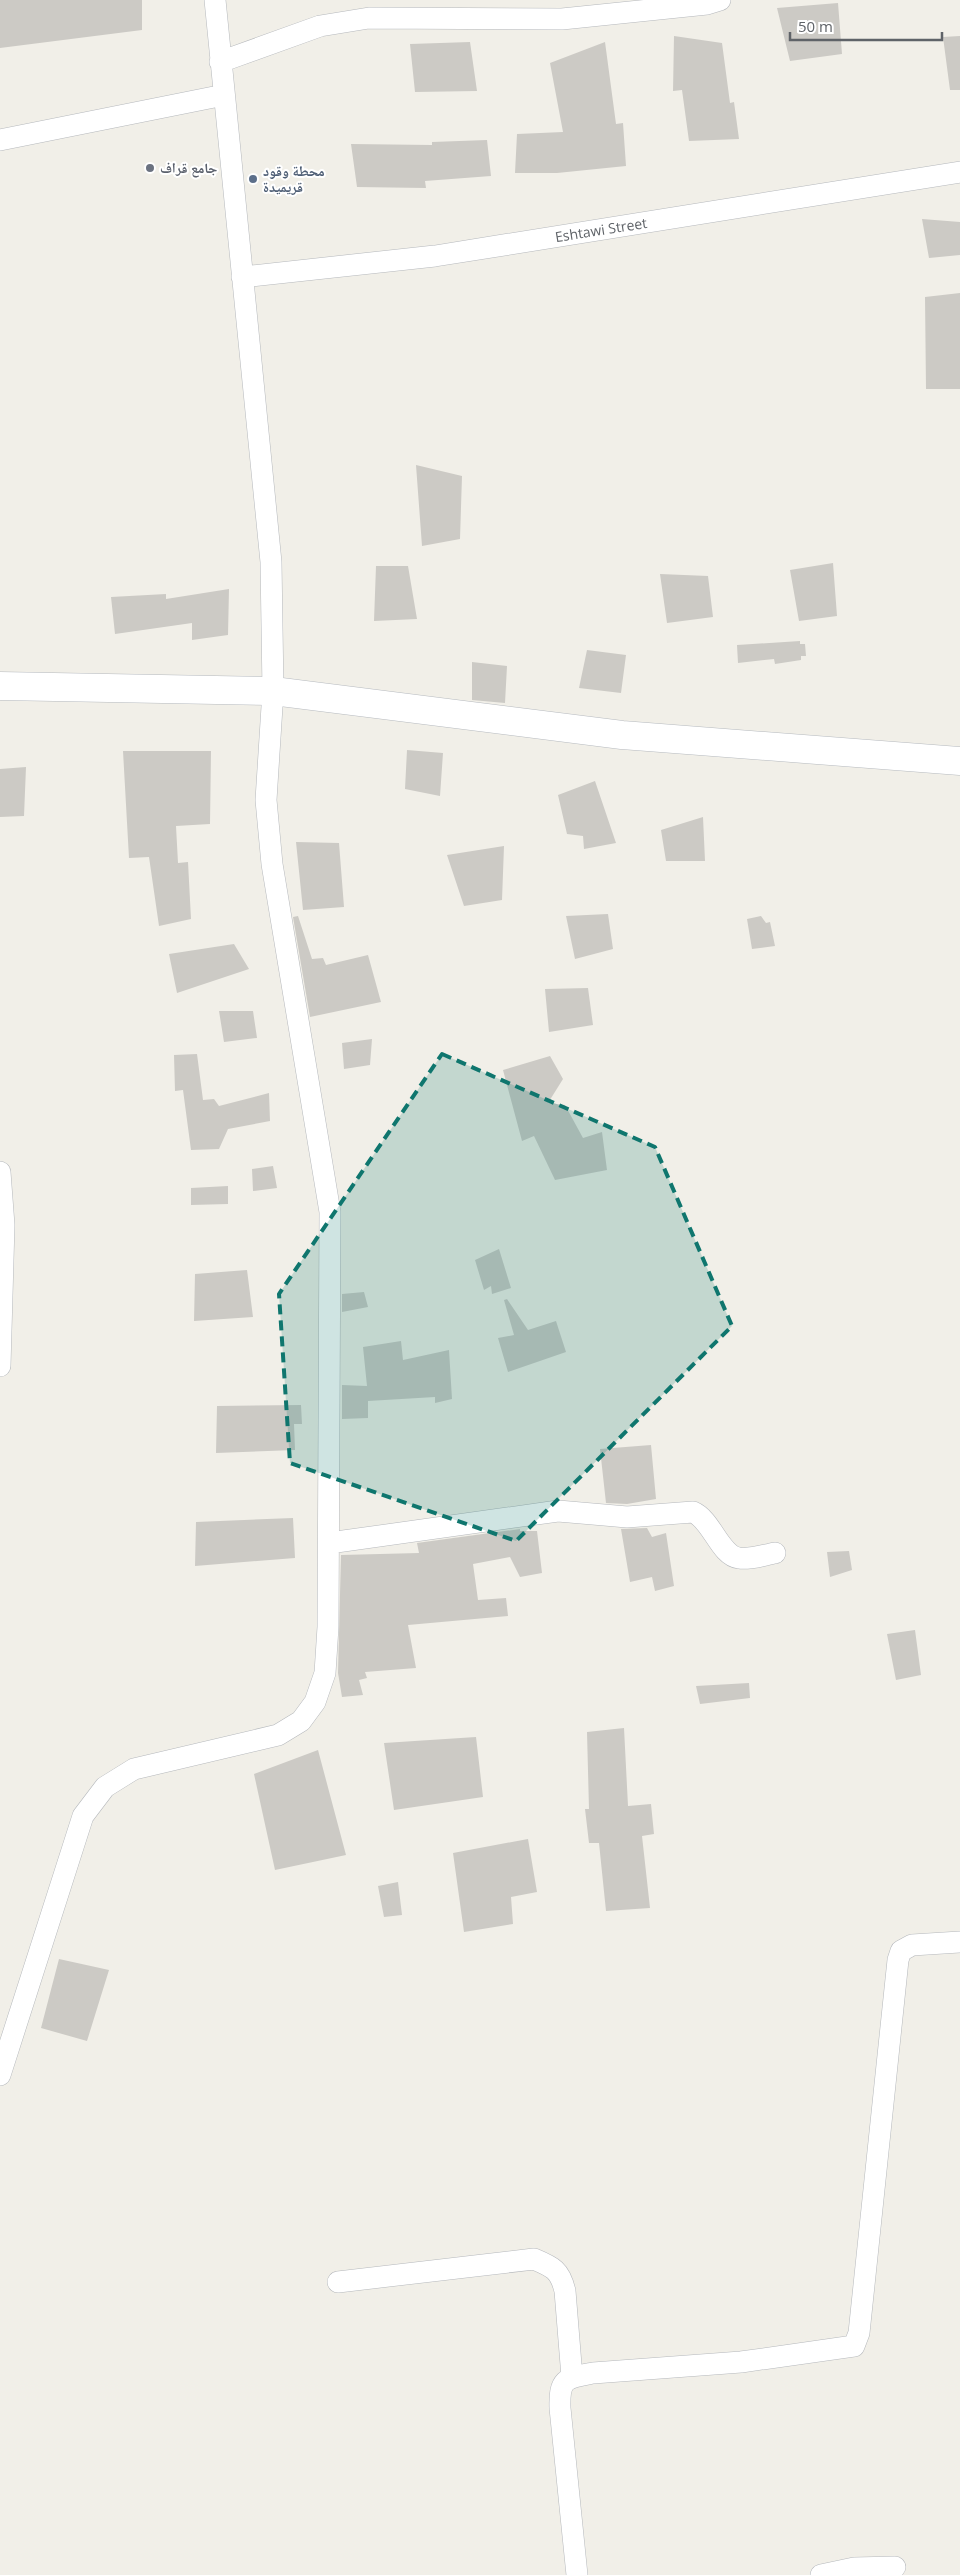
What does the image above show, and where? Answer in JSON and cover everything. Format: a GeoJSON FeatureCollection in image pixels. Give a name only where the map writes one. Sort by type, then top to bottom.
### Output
{"type":"FeatureCollection","features":[{"type":"Feature","properties":{"kind":"street"},"geometry":{"type":"LineString","coordinates":[[0,2075],[84,1816],[105,1787],[134,1769],[278,1735],[301,1721],[315,1702],[325,1673],[328,1627],[329,1543],[330,1212],[272,864],[266,800],[273,691],[271,562],[215,0]]}},
{"type":"Feature","properties":{"kind":"street"},"geometry":{"type":"LineString","coordinates":[[220,62],[320,26],[368,18],[562,19],[708,4],[720,0]]}},
{"type":"Feature","properties":{"kind":"street"},"geometry":{"type":"LineString","coordinates":[[0,140],[224,94]]}},
{"type":"Feature","properties":{"kind":"street","name":"Eshtawi Street"},"geometry":{"type":"LineString","coordinates":[[242,277],[434,256],[960,172]]}},
{"type":"Feature","properties":{"kind":"street"},"geometry":{"type":"LineString","coordinates":[[0,686],[273,691],[622,735],[960,761]]}},
{"type":"Feature","properties":{"kind":"street"},"geometry":{"type":"LineString","coordinates":[[0,1172],[4,1226],[0,1366]]}},
{"type":"Feature","properties":{"kind":"street"},"geometry":{"type":"LineString","coordinates":[[329,1543],[558,1511],[627,1517],[693,1512],[702,1516],[730,1554],[739,1558],[775,1553]]}},
{"type":"Feature","properties":{"kind":"street"},"geometry":{"type":"LineString","coordinates":[[577,2575],[572,2542],[560,2389],[562,2383],[572,2377],[644,2368],[741,2362],[854,2346],[859,2333],[898,1960],[901,1951],[912,1945],[960,1942]]}},
{"type":"Feature","properties":{"kind":"street"},"geometry":{"type":"LineString","coordinates":[[338,2282],[534,2259],[549,2266],[562,2278],[566,2291],[572,2377]]}},
{"type":"Feature","properties":{"kind":"street"},"geometry":{"type":"LineString","coordinates":[[821,2575],[854,2568],[895,2567]]}},
{"type":"Feature","properties":{"kind":"highlighted area"},"geometry":{"type":"Polygon","coordinates":[[[442,1054],[655,1147],[732,1326],[516,1541],[290,1463],[279,1294],[442,1054]]]}},
{"type":"Feature","properties":{"kind":"building"},"geometry":{"type":"Polygon","coordinates":[[[0,0],[142,0],[142,30],[0,48],[0,0]]]}},
{"type":"Feature","properties":{"kind":"building"},"geometry":{"type":"Polygon","coordinates":[[[838,3],[842,54],[790,61],[777,8],[838,3]]]}},
{"type":"Feature","properties":{"kind":"building"},"geometry":{"type":"Polygon","coordinates":[[[674,36],[722,43],[730,103],[734,102],[739,139],[689,141],[682,90],[673,91],[674,36]]]}},
{"type":"Feature","properties":{"kind":"building"},"geometry":{"type":"Polygon","coordinates":[[[960,36],[960,90],[950,90],[943,37],[960,36]]]}},
{"type":"Feature","properties":{"kind":"building"},"geometry":{"type":"Polygon","coordinates":[[[470,42],[477,91],[415,92],[410,44],[470,42]]]}},
{"type":"Feature","properties":{"kind":"building"},"geometry":{"type":"Polygon","coordinates":[[[605,42],[616,124],[623,123],[626,166],[557,173],[515,173],[517,134],[563,132],[550,63],[605,42]]]}},
{"type":"Feature","properties":{"kind":"building"},"geometry":{"type":"Polygon","coordinates":[[[487,140],[491,176],[425,181],[426,188],[357,187],[351,144],[432,145],[432,142],[487,140]]]}},
{"type":"Feature","properties":{"kind":"building"},"geometry":{"type":"Polygon","coordinates":[[[922,219],[960,222],[960,255],[929,258],[922,219]]]}},
{"type":"Feature","properties":{"kind":"building"},"geometry":{"type":"Polygon","coordinates":[[[960,293],[960,389],[926,389],[925,297],[960,293]]]}},
{"type":"Feature","properties":{"kind":"building"},"geometry":{"type":"Polygon","coordinates":[[[416,465],[462,476],[460,539],[422,546],[416,465]]]}},
{"type":"Feature","properties":{"kind":"building"},"geometry":{"type":"Polygon","coordinates":[[[833,563],[837,616],[799,621],[790,570],[833,563]]]}},
{"type":"Feature","properties":{"kind":"building"},"geometry":{"type":"Polygon","coordinates":[[[376,566],[408,566],[417,619],[374,621],[376,566]]]}},
{"type":"Feature","properties":{"kind":"building"},"geometry":{"type":"Polygon","coordinates":[[[660,574],[708,576],[713,617],[667,623],[660,574]]]}},
{"type":"Feature","properties":{"kind":"building"},"geometry":{"type":"Polygon","coordinates":[[[229,589],[228,635],[192,640],[192,623],[115,634],[111,597],[166,594],[166,599],[229,589]]]}},
{"type":"Feature","properties":{"kind":"building"},"geometry":{"type":"Polygon","coordinates":[[[800,641],[800,644],[805,644],[806,656],[801,656],[801,660],[775,664],[774,659],[738,663],[737,645],[800,641]]]}},
{"type":"Feature","properties":{"kind":"building"},"geometry":{"type":"Polygon","coordinates":[[[587,650],[626,655],[621,693],[579,688],[587,650]]]}},
{"type":"Feature","properties":{"kind":"building"},"geometry":{"type":"Polygon","coordinates":[[[472,662],[507,666],[505,703],[472,700],[472,662]]]}},
{"type":"Feature","properties":{"kind":"building"},"geometry":{"type":"Polygon","coordinates":[[[407,750],[443,753],[440,796],[405,789],[407,750]]]}},
{"type":"Feature","properties":{"kind":"building"},"geometry":{"type":"Polygon","coordinates":[[[123,751],[211,751],[210,824],[176,826],[178,863],[188,862],[191,919],[159,926],[149,857],[129,858],[123,751]]]}},
{"type":"Feature","properties":{"kind":"building"},"geometry":{"type":"Polygon","coordinates":[[[26,767],[24,816],[0,817],[0,769],[26,767]]]}},
{"type":"Feature","properties":{"kind":"building"},"geometry":{"type":"Polygon","coordinates":[[[595,781],[616,843],[584,849],[583,836],[567,834],[558,795],[595,781]]]}},
{"type":"Feature","properties":{"kind":"building"},"geometry":{"type":"Polygon","coordinates":[[[703,817],[705,861],[666,861],[661,830],[703,817]]]}},
{"type":"Feature","properties":{"kind":"building"},"geometry":{"type":"Polygon","coordinates":[[[296,842],[339,843],[344,907],[303,910],[296,842]]]}},
{"type":"Feature","properties":{"kind":"building"},"geometry":{"type":"Polygon","coordinates":[[[504,846],[502,900],[464,906],[447,855],[504,846]]]}},
{"type":"Feature","properties":{"kind":"building"},"geometry":{"type":"Polygon","coordinates":[[[608,914],[613,949],[575,959],[566,916],[608,914]]]}},
{"type":"Feature","properties":{"kind":"building"},"geometry":{"type":"Polygon","coordinates":[[[298,916],[312,959],[323,958],[326,965],[368,955],[381,1002],[310,1017],[293,917],[298,916]]]}},
{"type":"Feature","properties":{"kind":"building"},"geometry":{"type":"Polygon","coordinates":[[[761,916],[766,923],[770,922],[775,946],[752,949],[747,919],[761,916]]]}},
{"type":"Feature","properties":{"kind":"building"},"geometry":{"type":"Polygon","coordinates":[[[234,944],[249,969],[177,993],[169,954],[234,944]]]}},
{"type":"Feature","properties":{"kind":"building"},"geometry":{"type":"Polygon","coordinates":[[[588,988],[593,1025],[549,1032],[545,989],[588,988]]]}},
{"type":"Feature","properties":{"kind":"building"},"geometry":{"type":"Polygon","coordinates":[[[219,1011],[253,1011],[257,1038],[224,1042],[219,1011]]]}},
{"type":"Feature","properties":{"kind":"building"},"geometry":{"type":"Polygon","coordinates":[[[372,1039],[370,1065],[344,1069],[342,1043],[372,1039]]]}},
{"type":"Feature","properties":{"kind":"building"},"geometry":{"type":"Polygon","coordinates":[[[197,1054],[203,1100],[214,1099],[219,1106],[269,1093],[270,1121],[228,1129],[219,1149],[191,1150],[183,1090],[175,1091],[174,1055],[197,1054]]]}},
{"type":"Feature","properties":{"kind":"building"},"geometry":{"type":"Polygon","coordinates":[[[550,1056],[563,1079],[548,1103],[565,1105],[583,1138],[602,1132],[607,1170],[555,1180],[534,1136],[522,1141],[503,1070],[550,1056]]]}},
{"type":"Feature","properties":{"kind":"building"},"geometry":{"type":"Polygon","coordinates":[[[273,1166],[277,1188],[253,1191],[252,1169],[273,1166]]]}},
{"type":"Feature","properties":{"kind":"building"},"geometry":{"type":"Polygon","coordinates":[[[228,1186],[228,1204],[191,1205],[191,1188],[228,1186]]]}},
{"type":"Feature","properties":{"kind":"building"},"geometry":{"type":"Polygon","coordinates":[[[499,1249],[511,1288],[492,1294],[491,1286],[484,1290],[475,1260],[499,1249]]]}},
{"type":"Feature","properties":{"kind":"building"},"geometry":{"type":"Polygon","coordinates":[[[247,1270],[253,1317],[194,1321],[195,1274],[247,1270]]]}},
{"type":"Feature","properties":{"kind":"building"},"geometry":{"type":"Polygon","coordinates":[[[364,1292],[368,1307],[342,1312],[342,1294],[364,1292]]]}},
{"type":"Feature","properties":{"kind":"building"},"geometry":{"type":"Polygon","coordinates":[[[507,1299],[528,1330],[556,1321],[566,1352],[508,1372],[498,1338],[514,1335],[504,1300],[507,1299]]]}},
{"type":"Feature","properties":{"kind":"building"},"geometry":{"type":"Polygon","coordinates":[[[401,1341],[403,1360],[449,1350],[452,1399],[435,1403],[435,1397],[368,1401],[368,1418],[342,1419],[342,1385],[367,1386],[363,1347],[401,1341]]]}},
{"type":"Feature","properties":{"kind":"building"},"geometry":{"type":"Polygon","coordinates":[[[301,1405],[302,1424],[294,1424],[295,1450],[216,1453],[217,1406],[301,1405]]]}},
{"type":"Feature","properties":{"kind":"building"},"geometry":{"type":"Polygon","coordinates":[[[651,1445],[656,1499],[627,1504],[606,1503],[600,1449],[651,1445]]]}},
{"type":"Feature","properties":{"kind":"building"},"geometry":{"type":"Polygon","coordinates":[[[293,1518],[295,1558],[195,1566],[196,1522],[293,1518]]]}},
{"type":"Feature","properties":{"kind":"building"},"geometry":{"type":"Polygon","coordinates":[[[647,1528],[652,1537],[666,1533],[674,1586],[655,1591],[652,1577],[630,1582],[621,1529],[647,1528]]]}},
{"type":"Feature","properties":{"kind":"building"},"geometry":{"type":"Polygon","coordinates":[[[520,1529],[520,1531],[537,1531],[542,1573],[520,1577],[510,1557],[473,1564],[478,1600],[506,1598],[508,1616],[408,1625],[416,1668],[365,1672],[367,1678],[359,1680],[363,1695],[342,1697],[338,1673],[341,1555],[419,1553],[417,1543],[520,1529]]]}},
{"type":"Feature","properties":{"kind":"building"},"geometry":{"type":"Polygon","coordinates":[[[849,1551],[852,1570],[830,1577],[827,1552],[849,1551]]]}},
{"type":"Feature","properties":{"kind":"building"},"geometry":{"type":"Polygon","coordinates":[[[915,1630],[921,1675],[896,1680],[887,1634],[915,1630]]]}},
{"type":"Feature","properties":{"kind":"building"},"geometry":{"type":"Polygon","coordinates":[[[749,1683],[750,1698],[700,1704],[696,1686],[749,1683]]]}},
{"type":"Feature","properties":{"kind":"building"},"geometry":{"type":"Polygon","coordinates":[[[624,1728],[628,1806],[651,1804],[654,1834],[642,1836],[650,1908],[606,1911],[599,1843],[589,1843],[585,1809],[589,1809],[587,1732],[624,1728]]]}},
{"type":"Feature","properties":{"kind":"building"},"geometry":{"type":"Polygon","coordinates":[[[476,1737],[483,1797],[394,1810],[384,1743],[476,1737]]]}},
{"type":"Feature","properties":{"kind":"building"},"geometry":{"type":"Polygon","coordinates":[[[318,1750],[346,1855],[275,1870],[254,1774],[318,1750]]]}},
{"type":"Feature","properties":{"kind":"building"},"geometry":{"type":"Polygon","coordinates":[[[528,1839],[537,1892],[511,1897],[513,1924],[464,1932],[453,1853],[528,1839]]]}},
{"type":"Feature","properties":{"kind":"building"},"geometry":{"type":"Polygon","coordinates":[[[398,1882],[402,1915],[384,1917],[378,1886],[398,1882]]]}},
{"type":"Feature","properties":{"kind":"building"},"geometry":{"type":"Polygon","coordinates":[[[59,1959],[109,1970],[87,2041],[41,2028],[59,1959]]]}},
{"type":"Feature","properties":{"kind":"place","name":"جامع قراف"},"geometry":{"type":"Point","coordinates":[150,168]}},
{"type":"Feature","properties":{"kind":"place","name":"محطة وقود قريميدة"},"geometry":{"type":"Point","coordinates":[253,179]}}]}
